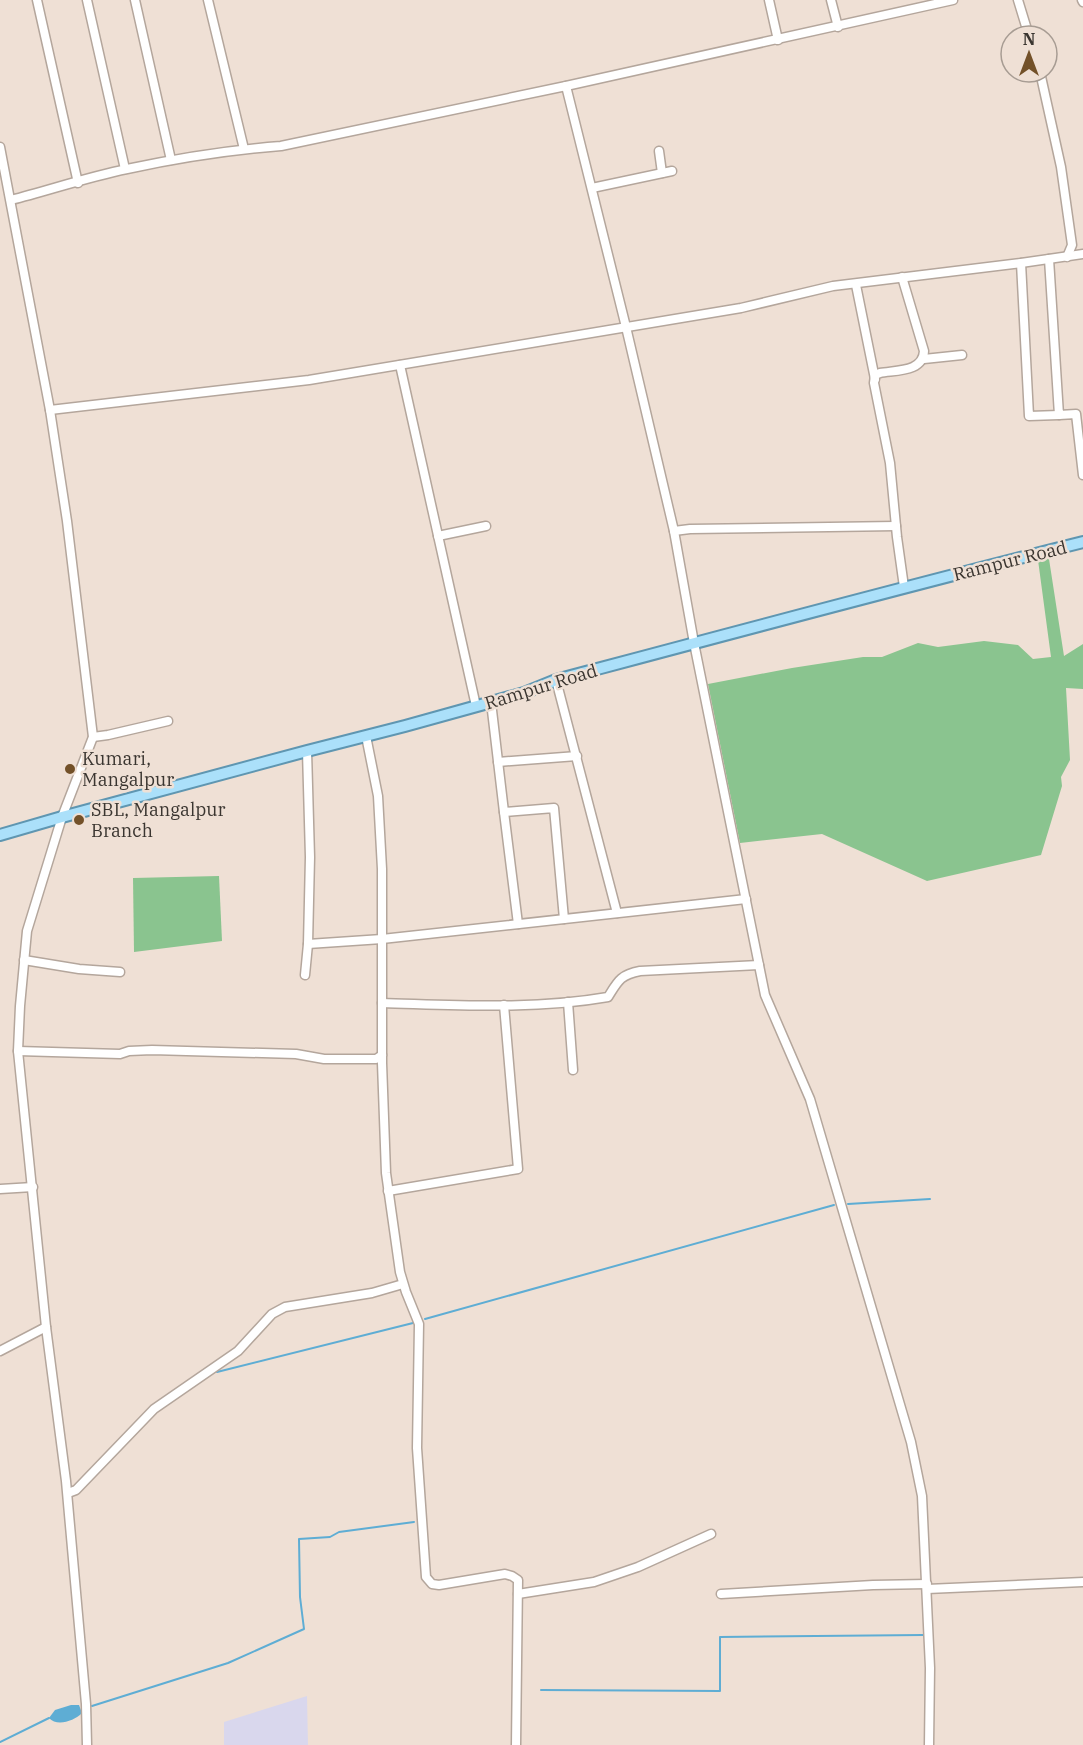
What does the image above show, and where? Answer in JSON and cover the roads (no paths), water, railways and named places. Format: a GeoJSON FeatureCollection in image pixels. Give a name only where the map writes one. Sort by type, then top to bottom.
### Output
{"type":"FeatureCollection","features":[{"type":"Feature","properties":{"kind":"main road","name":"Rampur Road"},"geometry":{"type":"LineString","coordinates":[[0,835],[524,693],[556,680],[904,587],[1083,542]]}},
{"type":"Feature","properties":{"kind":"street"},"geometry":{"type":"LineString","coordinates":[[37,0],[78,183]]}},
{"type":"Feature","properties":{"kind":"street"},"geometry":{"type":"LineString","coordinates":[[87,0],[125,169]]}},
{"type":"Feature","properties":{"kind":"street"},"geometry":{"type":"LineString","coordinates":[[135,0],[171,160]]}},
{"type":"Feature","properties":{"kind":"street"},"geometry":{"type":"LineString","coordinates":[[208,0],[244,149]]}},
{"type":"Feature","properties":{"kind":"street"},"geometry":{"type":"LineString","coordinates":[[769,0],[778,40]]}},
{"type":"Feature","properties":{"kind":"street"},"geometry":{"type":"LineString","coordinates":[[831,0],[838,27]]}},
{"type":"Feature","properties":{"kind":"street"},"geometry":{"type":"LineString","coordinates":[[11,200],[125,169],[244,149],[281,146],[838,27],[953,0]]}},
{"type":"Feature","properties":{"kind":"street"},"geometry":{"type":"LineString","coordinates":[[1018,0],[1025,24]]}},
{"type":"Feature","properties":{"kind":"street"},"geometry":{"type":"LineString","coordinates":[[1043,84],[1061,167],[1072,245],[1067,257]]}},
{"type":"Feature","properties":{"kind":"street"},"geometry":{"type":"LineString","coordinates":[[566,86],[674,531],[694,644],[765,995],[810,1099],[911,1442],[922,1496],[930,1668],[929,1745]]}},
{"type":"Feature","properties":{"kind":"street"},"geometry":{"type":"LineString","coordinates":[[0,147],[50,410],[93,737],[62,817],[27,931],[18,1051],[46,1327],[68,1493],[86,1704],[87,1745]]}},
{"type":"Feature","properties":{"kind":"street"},"geometry":{"type":"LineString","coordinates":[[659,151],[662,173]]}},
{"type":"Feature","properties":{"kind":"street"},"geometry":{"type":"LineString","coordinates":[[592,188],[672,171]]}},
{"type":"Feature","properties":{"kind":"street"},"geometry":{"type":"LineString","coordinates":[[50,410],[288,383],[741,308],[833,286],[856,285],[1083,254]]}},
{"type":"Feature","properties":{"kind":"street"},"geometry":{"type":"LineString","coordinates":[[1049,259],[1059,415]]}},
{"type":"Feature","properties":{"kind":"street"},"geometry":{"type":"LineString","coordinates":[[1022,263],[1029,416],[1076,414],[1083,475]]}},
{"type":"Feature","properties":{"kind":"street"},"geometry":{"type":"LineString","coordinates":[[902,277],[924,351],[924,359]]}},
{"type":"Feature","properties":{"kind":"street"},"geometry":{"type":"LineString","coordinates":[[856,285],[890,463],[904,587]]}},
{"type":"Feature","properties":{"kind":"street"},"geometry":{"type":"LineString","coordinates":[[875,379],[875,375],[880,373],[917,366],[924,359],[962,355]]}},
{"type":"Feature","properties":{"kind":"street"},"geometry":{"type":"LineString","coordinates":[[400,365],[476,706]]}},
{"type":"Feature","properties":{"kind":"street"},"geometry":{"type":"LineString","coordinates":[[438,536],[486,526]]}},
{"type":"Feature","properties":{"kind":"street"},"geometry":{"type":"LineString","coordinates":[[674,531],[896,526]]}},
{"type":"Feature","properties":{"kind":"street"},"geometry":{"type":"LineString","coordinates":[[556,680],[618,913]]}},
{"type":"Feature","properties":{"kind":"street"},"geometry":{"type":"LineString","coordinates":[[491,702],[518,924]]}},
{"type":"Feature","properties":{"kind":"street"},"geometry":{"type":"LineString","coordinates":[[93,737],[168,721]]}},
{"type":"Feature","properties":{"kind":"street"},"geometry":{"type":"LineString","coordinates":[[366,736],[378,796],[382,869],[382,1055],[388,1191],[400,1272],[419,1324],[417,1448],[426,1577],[432,1584],[439,1585],[505,1574],[518,1580],[516,1745]]}},
{"type":"Feature","properties":{"kind":"street"},"geometry":{"type":"LineString","coordinates":[[305,975],[310,857],[307,751]]}},
{"type":"Feature","properties":{"kind":"street"},"geometry":{"type":"LineString","coordinates":[[498,762],[577,756]]}},
{"type":"Feature","properties":{"kind":"street"},"geometry":{"type":"LineString","coordinates":[[504,812],[554,808],[564,919]]}},
{"type":"Feature","properties":{"kind":"street"},"geometry":{"type":"LineString","coordinates":[[308,944],[382,939],[746,899]]}},
{"type":"Feature","properties":{"kind":"street"},"geometry":{"type":"LineString","coordinates":[[24,960],[79,969],[120,972]]}},
{"type":"Feature","properties":{"kind":"street"},"geometry":{"type":"LineString","coordinates":[[382,1004],[504,1005],[568,1002],[608,997],[621,977],[634,972],[759,965]]}},
{"type":"Feature","properties":{"kind":"street"},"geometry":{"type":"LineString","coordinates":[[568,1002],[573,1070]]}},
{"type":"Feature","properties":{"kind":"street"},"geometry":{"type":"LineString","coordinates":[[388,1191],[518,1169],[504,1005]]}},
{"type":"Feature","properties":{"kind":"street"},"geometry":{"type":"LineString","coordinates":[[18,1051],[95,1054],[152,1050],[286,1053],[324,1059],[376,1059],[382,1055]]}},
{"type":"Feature","properties":{"kind":"street"},"geometry":{"type":"LineString","coordinates":[[0,1189],[33,1186]]}},
{"type":"Feature","properties":{"kind":"street"},"geometry":{"type":"LineString","coordinates":[[68,1493],[76,1491],[154,1409],[238,1350],[272,1314],[285,1308],[372,1293],[404,1284]]}},
{"type":"Feature","properties":{"kind":"street"},"geometry":{"type":"LineString","coordinates":[[0,1351],[46,1327]]}},
{"type":"Feature","properties":{"kind":"street"},"geometry":{"type":"LineString","coordinates":[[518,1594],[594,1582],[638,1567],[711,1534]]}},
{"type":"Feature","properties":{"kind":"street"},"geometry":{"type":"LineString","coordinates":[[721,1594],[873,1585],[1083,1582]]}},
{"type":"Feature","properties":{"kind":"water"},"geometry":{"type":"Polygon","coordinates":[[[79,1705],[82,1713],[66,1722],[56,1722],[49,1718],[55,1710],[79,1705]]]}},
{"type":"Feature","properties":{"kind":"waterway"},"geometry":{"type":"LineString","coordinates":[[848,1204],[930,1199]]}},
{"type":"Feature","properties":{"kind":"waterway"},"geometry":{"type":"LineString","coordinates":[[425,1319],[834,1205]]}},
{"type":"Feature","properties":{"kind":"waterway"},"geometry":{"type":"LineString","coordinates":[[217,1372],[413,1323]]}},
{"type":"Feature","properties":{"kind":"waterway"},"geometry":{"type":"LineString","coordinates":[[92,1706],[228,1663],[304,1629],[300,1597],[299,1539],[330,1537],[339,1532],[414,1522]]}},
{"type":"Feature","properties":{"kind":"waterway"},"geometry":{"type":"LineString","coordinates":[[541,1690],[720,1691],[720,1637],[923,1635]]}},
{"type":"Feature","properties":{"kind":"waterway"},"geometry":{"type":"LineString","coordinates":[[0,1742],[49,1718]]}},
{"type":"Feature","properties":{"kind":"place","name":"Kumari, Mangalpur"},"geometry":{"type":"Point","coordinates":[70,769]}},
{"type":"Feature","properties":{"kind":"place","name":"SBL, Mangalpur Branch"},"geometry":{"type":"Point","coordinates":[79,820]}}]}
